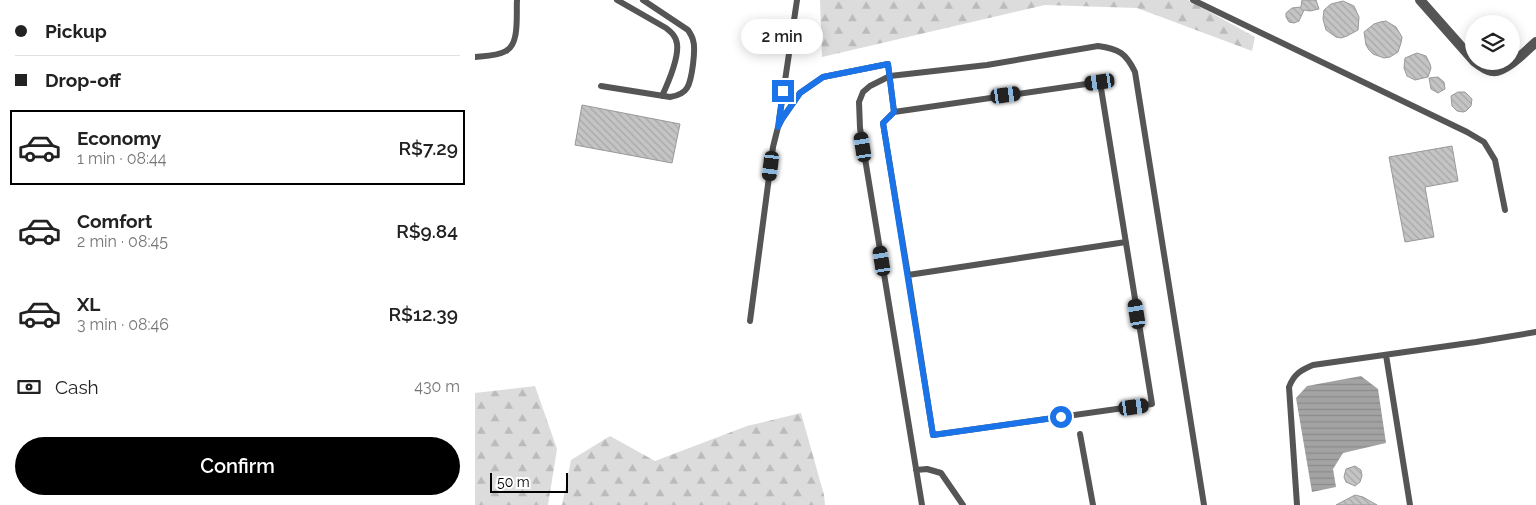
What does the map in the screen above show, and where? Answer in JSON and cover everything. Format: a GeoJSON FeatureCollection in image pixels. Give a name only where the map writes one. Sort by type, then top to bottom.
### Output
{"type":"FeatureCollection","features":[{"type":"Feature","properties":{"kind":"street"},"geometry":{"type":"LineString","coordinates":[[1420,0],[1465,51]]}},
{"type":"Feature","properties":{"kind":"street"},"geometry":{"type":"LineString","coordinates":[[1520,56],[1536,42]]}},
{"type":"Feature","properties":{"kind":"lane"},"geometry":{"type":"LineString","coordinates":[[475,56],[504,53],[512,46],[516,39],[517,0]]}},
{"type":"Feature","properties":{"kind":"lane"},"geometry":{"type":"LineString","coordinates":[[617,0],[672,33],[677,45],[671,77],[661,96]]}},
{"type":"Feature","properties":{"kind":"lane"},"geometry":{"type":"LineString","coordinates":[[750,321],[773,146],[778,127],[797,0]]}},
{"type":"Feature","properties":{"kind":"lane"},"geometry":{"type":"LineString","coordinates":[[1193,0],[1467,132],[1483,142],[1495,160],[1505,210]]}},
{"type":"Feature","properties":{"kind":"lane"},"geometry":{"type":"LineString","coordinates":[[601,86],[670,97],[677,96],[687,88],[690,81],[695,46],[692,36],[688,30],[645,2],[638,13]]}},
{"type":"Feature","properties":{"kind":"lane"},"geometry":{"type":"LineString","coordinates":[[922,505],[860,128],[859,102],[863,92],[870,86],[890,76],[987,64],[1098,46],[1112,48],[1123,53],[1135,72],[1204,505]]}},
{"type":"Feature","properties":{"kind":"lane"},"geometry":{"type":"LineString","coordinates":[[778,127],[800,93],[823,77],[888,64],[894,112]]}},
{"type":"Feature","properties":{"kind":"lane"},"geometry":{"type":"LineString","coordinates":[[1100,82],[1152,404],[933,435],[883,123],[894,112],[1100,82]]}},
{"type":"Feature","properties":{"kind":"lane"},"geometry":{"type":"LineString","coordinates":[[908,275],[1126,242]]}},
{"type":"Feature","properties":{"kind":"lane"},"geometry":{"type":"LineString","coordinates":[[1297,505],[1289,387],[1293,378],[1300,371],[1313,365],[1536,332]]}},
{"type":"Feature","properties":{"kind":"lane"},"geometry":{"type":"LineString","coordinates":[[1386,355],[1410,505]]}},
{"type":"Feature","properties":{"kind":"lane"},"geometry":{"type":"LineString","coordinates":[[1080,434],[1093,505]]}},
{"type":"Feature","properties":{"kind":"lane"},"geometry":{"type":"LineString","coordinates":[[916,470],[927,469],[941,473],[963,505]]}},
{"type":"Feature","properties":{"kind":"green space"},"geometry":{"type":"Polygon","coordinates":[[[820,0],[1188,0],[1255,37],[1252,51],[1137,8],[1045,5],[822,57],[820,0]]]}},
{"type":"Feature","properties":{"kind":"green space"},"geometry":{"type":"Polygon","coordinates":[[[535,386],[557,449],[548,505],[475,505],[475,393],[535,386]]]}},
{"type":"Feature","properties":{"kind":"green space"},"geometry":{"type":"Polygon","coordinates":[[[801,413],[824,495],[825,505],[562,505],[571,460],[610,436],[655,461],[747,426],[801,413]]]}},
{"type":"Feature","properties":{"kind":"shaded area"},"geometry":{"type":"Polygon","coordinates":[[[1361,376],[1378,389],[1386,443],[1343,453],[1333,469],[1336,487],[1312,492],[1296,398],[1307,386],[1361,376]]]}},
{"type":"Feature","properties":{"kind":"building"},"geometry":{"type":"Polygon","coordinates":[[[1302,0],[1316,0],[1319,9],[1304,10],[1299,21],[1289,22],[1286,13],[1292,8],[1301,7],[1302,0]]]}},
{"type":"Feature","properties":{"kind":"building"},"geometry":{"type":"Polygon","coordinates":[[[1343,1],[1354,6],[1359,17],[1358,30],[1341,38],[1326,30],[1323,19],[1324,10],[1331,4],[1343,1]]]}},
{"type":"Feature","properties":{"kind":"building"},"geometry":{"type":"Polygon","coordinates":[[[1386,21],[1396,27],[1402,37],[1398,52],[1384,58],[1373,54],[1369,50],[1366,45],[1364,32],[1374,24],[1386,21]]]}},
{"type":"Feature","properties":{"kind":"building"},"geometry":{"type":"Polygon","coordinates":[[[1417,53],[1426,56],[1431,68],[1428,77],[1415,80],[1407,76],[1404,68],[1405,58],[1417,53]]]}},
{"type":"Feature","properties":{"kind":"building"},"geometry":{"type":"Polygon","coordinates":[[[1438,77],[1444,82],[1445,89],[1438,93],[1431,89],[1429,78],[1438,77]]]}},
{"type":"Feature","properties":{"kind":"building"},"geometry":{"type":"Polygon","coordinates":[[[1458,92],[1465,92],[1472,99],[1471,106],[1463,112],[1457,111],[1452,106],[1451,96],[1458,92]]]}},
{"type":"Feature","properties":{"kind":"building"},"geometry":{"type":"Polygon","coordinates":[[[582,105],[680,124],[672,163],[575,145],[582,105]]]}},
{"type":"Feature","properties":{"kind":"building"},"geometry":{"type":"Polygon","coordinates":[[[1452,146],[1458,181],[1425,187],[1434,237],[1405,242],[1389,157],[1452,146]]]}},
{"type":"Feature","properties":{"kind":"building"},"geometry":{"type":"Polygon","coordinates":[[[1355,466],[1361,470],[1362,476],[1360,482],[1355,486],[1346,482],[1344,477],[1346,469],[1355,466]]]}},
{"type":"Feature","properties":{"kind":"building"},"geometry":{"type":"Polygon","coordinates":[[[1355,495],[1363,497],[1377,505],[1336,505],[1355,495]]]}},
{"type":"Feature","properties":{"kind":"route"},"geometry":{"type":"LineString","coordinates":[[783,91],[778,127],[800,93],[823,77],[888,64],[894,112],[883,123],[933,435],[1061,417]]}}]}
